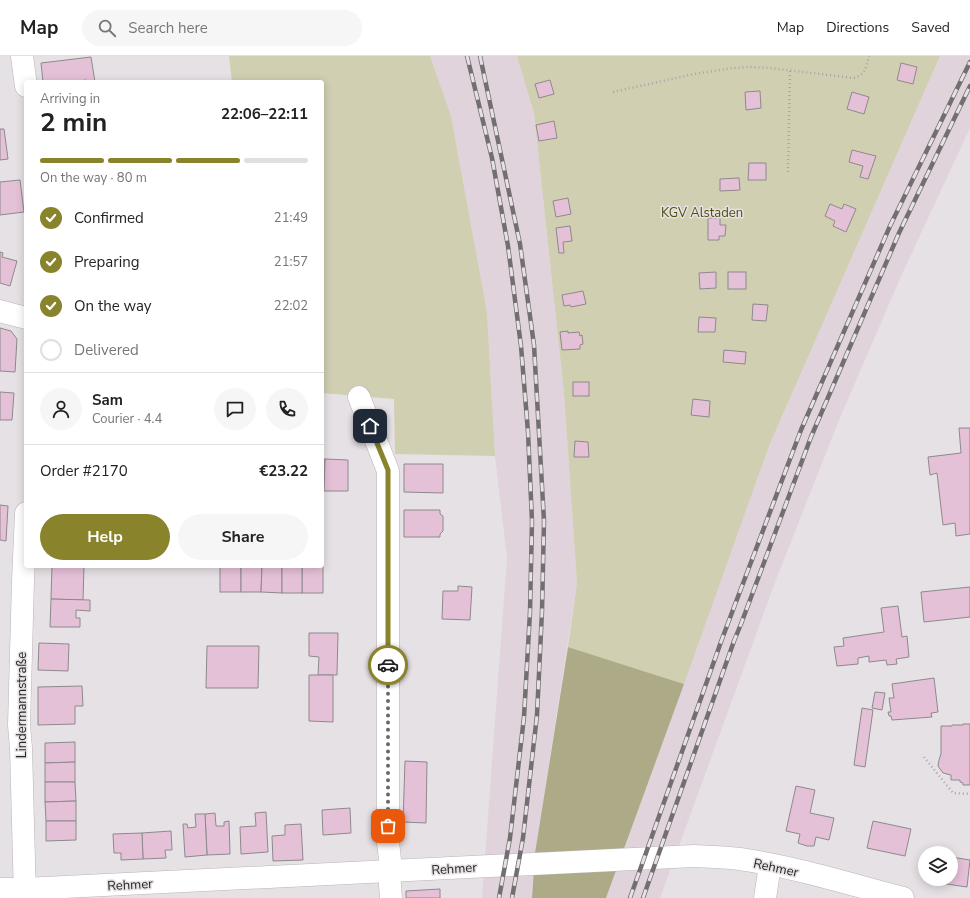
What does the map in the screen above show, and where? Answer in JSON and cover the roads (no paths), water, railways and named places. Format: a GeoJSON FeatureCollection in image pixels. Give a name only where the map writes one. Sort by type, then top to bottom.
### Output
{"type":"FeatureCollection","features":[{"type":"Feature","properties":{"kind":"street"},"geometry":{"type":"LineString","coordinates":[[22,56],[25,80]]}},
{"type":"Feature","properties":{"kind":"street"},"geometry":{"type":"LineString","coordinates":[[0,310],[24,317]]}},
{"type":"Feature","properties":{"kind":"street"},"geometry":{"type":"LineString","coordinates":[[359,397],[388,470],[388,834],[390,860],[388,872],[391,898]]}},
{"type":"Feature","properties":{"kind":"street","name":"Lindermannstraße"},"geometry":{"type":"LineString","coordinates":[[24,559],[19,725],[25,894]]}},
{"type":"Feature","properties":{"kind":"street","name":"Rehmer"},"geometry":{"type":"LineString","coordinates":[[0,889],[25,894],[474,866],[694,856],[740,859],[770,865],[830,878],[902,898]]}},
{"type":"Feature","properties":{"kind":"street"},"geometry":{"type":"LineString","coordinates":[[765,898],[770,865]]}},
{"type":"Feature","properties":{"kind":"railway"},"geometry":{"type":"LineString","coordinates":[[467,56],[492,158],[508,246],[521,346],[528,432],[532,521],[530,612],[524,717],[510,838],[499,898]]}},
{"type":"Feature","properties":{"kind":"railway"},"geometry":{"type":"LineString","coordinates":[[480,56],[520,244],[534,345],[544,521],[542,611],[537,715],[523,838],[512,898]]}},
{"type":"Feature","properties":{"kind":"railway"},"geometry":{"type":"LineString","coordinates":[[630,898],[722,639],[801,430],[890,226],[970,62]]}},
{"type":"Feature","properties":{"kind":"railway"},"geometry":{"type":"LineString","coordinates":[[643,898],[734,641],[811,437],[899,233],[970,86]]}},
{"type":"Feature","properties":{"kind":"park label","name":"KGV Alstaden"},"geometry":{"type":"Point","coordinates":[702,212]}}]}
